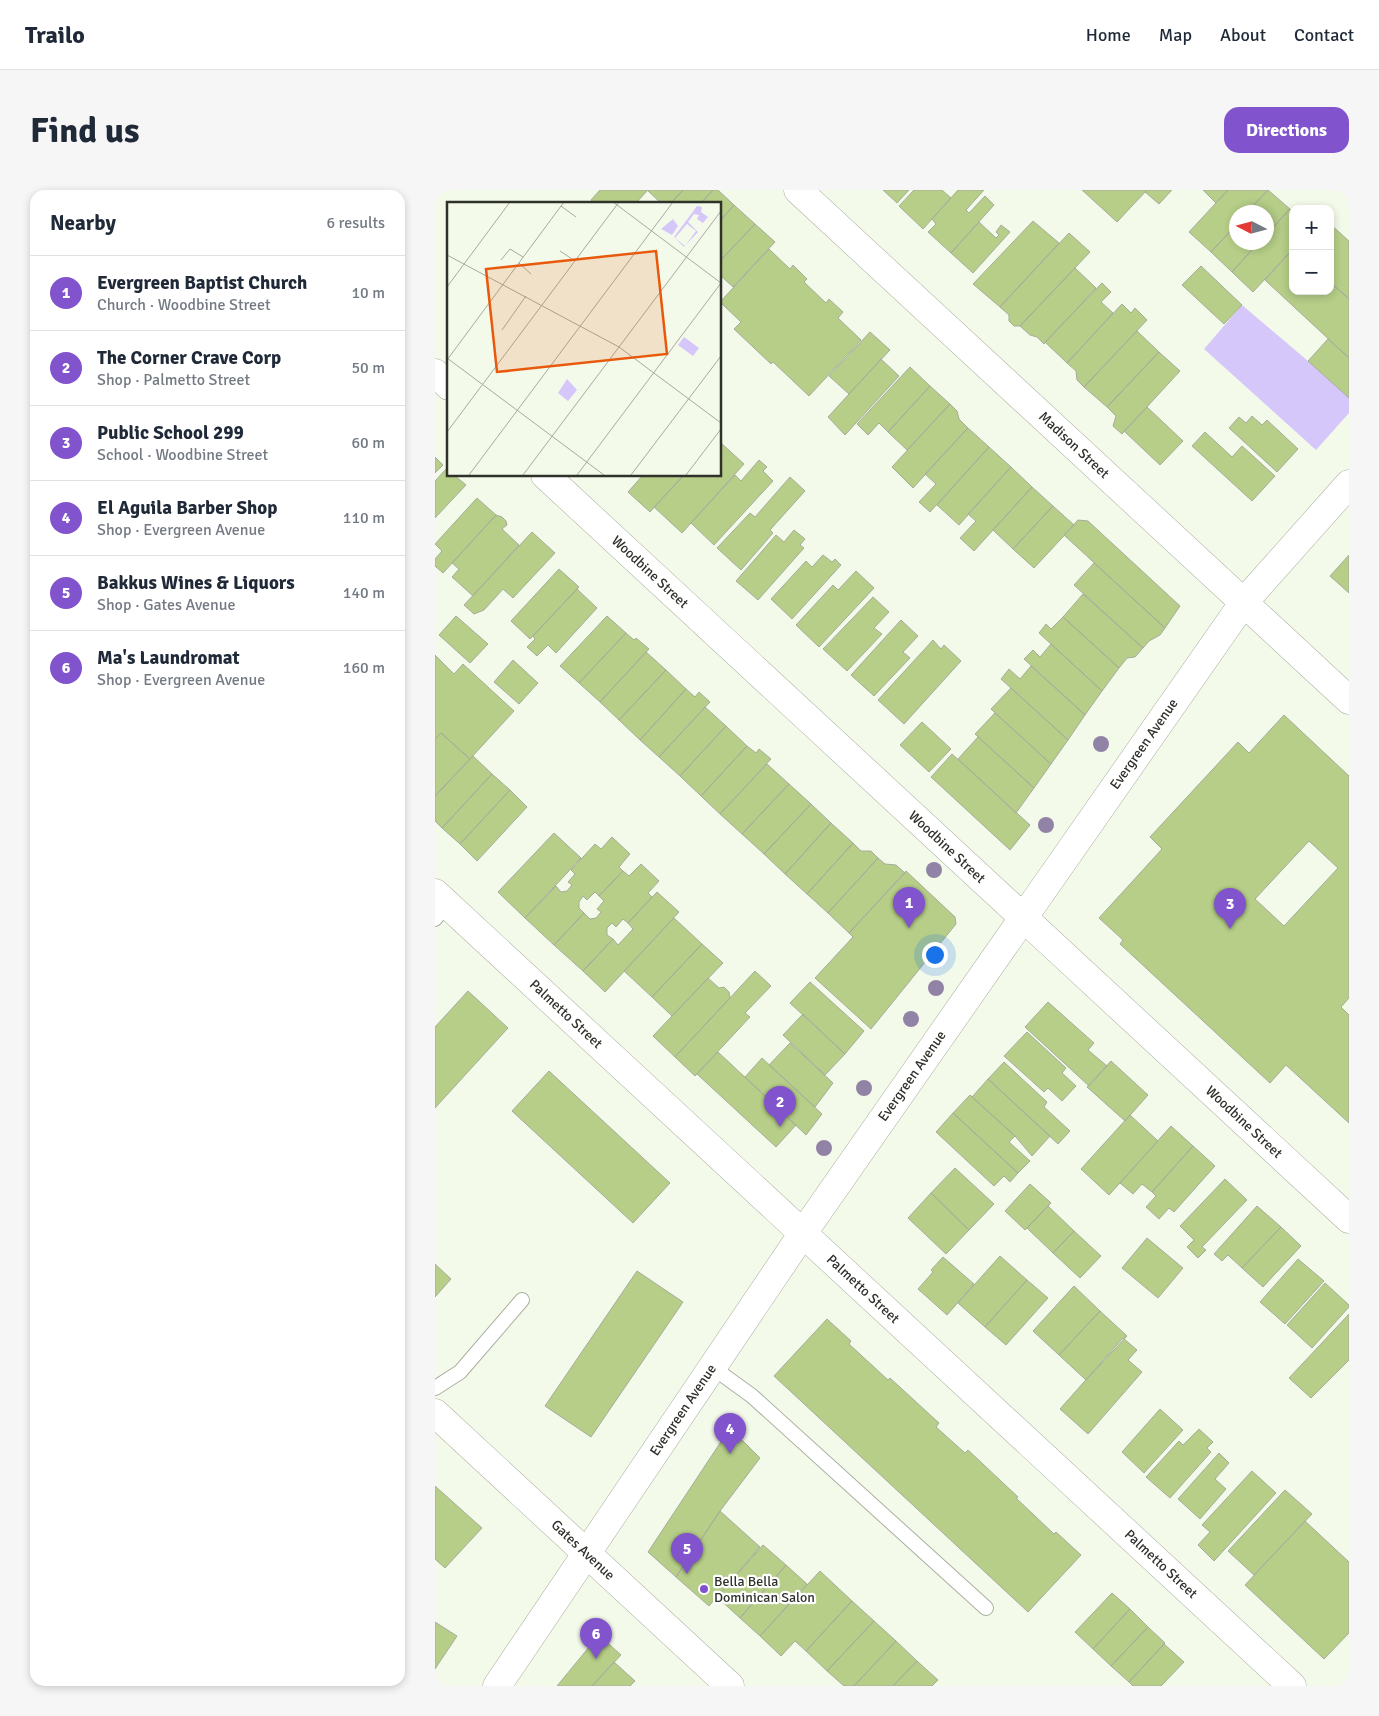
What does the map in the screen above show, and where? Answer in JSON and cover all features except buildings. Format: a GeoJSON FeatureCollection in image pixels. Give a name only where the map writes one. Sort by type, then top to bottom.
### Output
{"type":"FeatureCollection","features":[{"type":"Feature","properties":{"kind":"street","name":"Madison Street"},"geometry":{"type":"LineString","coordinates":[[798,190],[1349,700]]}},
{"type":"Feature","properties":{"kind":"street"},"geometry":{"type":"LineString","coordinates":[[435,374],[447,384]]}},
{"type":"Feature","properties":{"kind":"street","name":"Woodbine Street"},"geometry":{"type":"LineString","coordinates":[[546,476],[1349,1220]]}},
{"type":"Feature","properties":{"kind":"street","name":"Evergreen Avenue"},"geometry":{"type":"LineString","coordinates":[[497,1686],[803,1233],[1244,602],[1349,484]]}},
{"type":"Feature","properties":{"kind":"street","name":"Palmetto Street"},"geometry":{"type":"LineString","coordinates":[[439,905],[803,1233],[1292,1686]]}},
{"type":"Feature","properties":{"kind":"street","name":"Gates Avenue"},"geometry":{"type":"LineString","coordinates":[[435,1413],[730,1686]]}},
{"type":"Feature","properties":{"kind":"lane"},"geometry":{"type":"LineString","coordinates":[[435,1388],[460,1372],[522,1300]]}},
{"type":"Feature","properties":{"kind":"lane"},"geometry":{"type":"LineString","coordinates":[[712,1367],[752,1396],[986,1608]]}},
{"type":"Feature","properties":{"kind":"shaded area"},"geometry":{"type":"Polygon","coordinates":[[[1242,305],[1349,398],[1349,413],[1316,450],[1204,349],[1242,305]]]}},
{"type":"Feature","properties":{"kind":"place","name":"Evergreen Baptist Church"},"geometry":{"type":"Point","coordinates":[909,928]}},
{"type":"Feature","properties":{"kind":"place","name":"Public School 299"},"geometry":{"type":"Point","coordinates":[1230,929]}},
{"type":"Feature","properties":{"kind":"place","name":"The Corner Crave Corp"},"geometry":{"type":"Point","coordinates":[780,1127]}},
{"type":"Feature","properties":{"kind":"place","name":"El Aguila Barber Shop"},"geometry":{"type":"Point","coordinates":[730,1454]}},
{"type":"Feature","properties":{"kind":"place","name":"Bakkus Wines & Liquors"},"geometry":{"type":"Point","coordinates":[687,1574]}},
{"type":"Feature","properties":{"kind":"place","name":"Bella Bella Dominican Salon"},"geometry":{"type":"Point","coordinates":[704,1589]}},
{"type":"Feature","properties":{"kind":"place","name":"Ma's Laundromat"},"geometry":{"type":"Point","coordinates":[596,1659]}}]}
